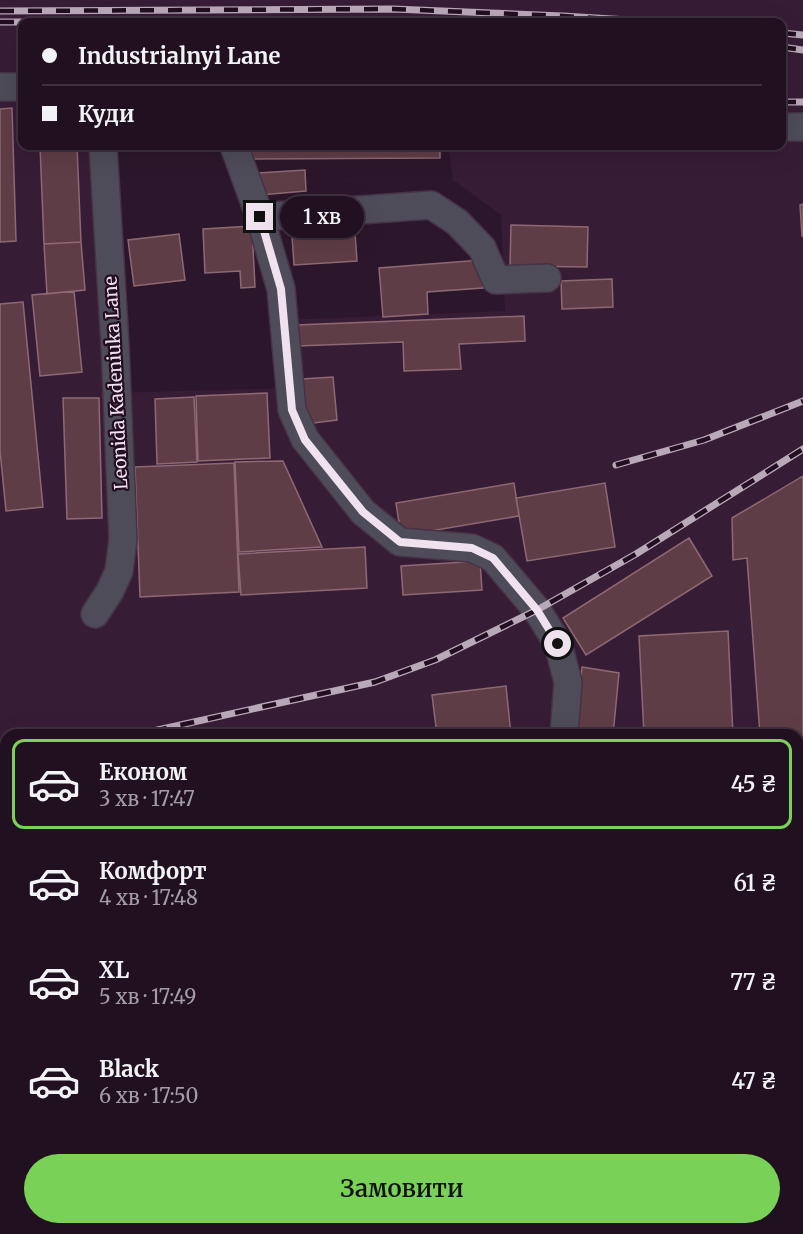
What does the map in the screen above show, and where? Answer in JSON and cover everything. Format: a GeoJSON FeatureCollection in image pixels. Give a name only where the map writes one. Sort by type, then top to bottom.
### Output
{"type":"FeatureCollection","features":[{"type":"Feature","properties":{"kind":"street"},"geometry":{"type":"LineString","coordinates":[[0,87],[18,87]]}},
{"type":"Feature","properties":{"kind":"street"},"geometry":{"type":"LineString","coordinates":[[786,127],[803,127]]}},
{"type":"Feature","properties":{"kind":"street","name":"Leonida Kadeniuka Lane"},"geometry":{"type":"LineString","coordinates":[[95,614],[110,591],[119,571],[123,539],[116,345],[103,150]]}},
{"type":"Feature","properties":{"kind":"street"},"geometry":{"type":"LineString","coordinates":[[235,150],[260,217],[281,289],[292,410],[305,440],[363,512],[400,542],[472,548],[493,558],[537,610],[558,644],[568,682],[564,729]]}},
{"type":"Feature","properties":{"kind":"street"},"geometry":{"type":"LineString","coordinates":[[260,217],[431,205],[457,222],[482,248],[496,280],[547,278]]}},
{"type":"Feature","properties":{"kind":"shaded area"},"geometry":{"type":"Polygon","coordinates":[[[0,0],[803,0],[803,729],[0,729],[0,0]],[[18,18],[18,150],[101,150],[114,393],[286,388],[281,320],[505,311],[501,215],[453,180],[449,150],[786,150],[786,18],[18,18]]]}},
{"type":"Feature","properties":{"kind":"building"},"geometry":{"type":"Polygon","coordinates":[[[12,108],[16,241],[0,242],[0,109],[12,108]]]}},
{"type":"Feature","properties":{"kind":"building"},"geometry":{"type":"Polygon","coordinates":[[[40,150],[77,150],[81,242],[44,244],[40,150]]]}},
{"type":"Feature","properties":{"kind":"building"},"geometry":{"type":"Polygon","coordinates":[[[248,150],[440,150],[440,158],[248,159],[248,150]]]}},
{"type":"Feature","properties":{"kind":"building"},"geometry":{"type":"Polygon","coordinates":[[[305,170],[306,191],[260,195],[258,173],[305,170]]]}},
{"type":"Feature","properties":{"kind":"building"},"geometry":{"type":"Polygon","coordinates":[[[803,204],[803,236],[802,236],[800,205],[803,204]]]}},
{"type":"Feature","properties":{"kind":"building"},"geometry":{"type":"Polygon","coordinates":[[[354,218],[357,261],[294,265],[291,223],[354,218]]]}},
{"type":"Feature","properties":{"kind":"building"},"geometry":{"type":"Polygon","coordinates":[[[511,225],[588,227],[587,267],[510,266],[511,225]]]}},
{"type":"Feature","properties":{"kind":"building"},"geometry":{"type":"Polygon","coordinates":[[[252,226],[255,287],[241,288],[240,271],[205,273],[203,229],[252,226]]]}},
{"type":"Feature","properties":{"kind":"building"},"geometry":{"type":"Polygon","coordinates":[[[179,234],[185,280],[134,286],[128,240],[179,234]]]}},
{"type":"Feature","properties":{"kind":"building"},"geometry":{"type":"Polygon","coordinates":[[[81,242],[85,290],[47,294],[44,244],[81,242]]]}},
{"type":"Feature","properties":{"kind":"building"},"geometry":{"type":"Polygon","coordinates":[[[481,260],[483,288],[427,292],[428,314],[383,317],[379,268],[481,260]]]}},
{"type":"Feature","properties":{"kind":"building"},"geometry":{"type":"Polygon","coordinates":[[[612,279],[613,307],[562,309],[561,281],[612,279]]]}},
{"type":"Feature","properties":{"kind":"building"},"geometry":{"type":"Polygon","coordinates":[[[74,291],[82,372],[40,376],[32,295],[74,291]]]}},
{"type":"Feature","properties":{"kind":"building"},"geometry":{"type":"Polygon","coordinates":[[[23,302],[43,507],[6,511],[0,451],[0,304],[23,302]]]}},
{"type":"Feature","properties":{"kind":"building"},"geometry":{"type":"Polygon","coordinates":[[[524,316],[525,341],[459,344],[461,369],[404,371],[403,342],[297,346],[296,325],[524,316]]]}},
{"type":"Feature","properties":{"kind":"building"},"geometry":{"type":"Polygon","coordinates":[[[333,377],[337,420],[306,424],[302,379],[333,377]]]}},
{"type":"Feature","properties":{"kind":"building"},"geometry":{"type":"Polygon","coordinates":[[[267,393],[270,458],[198,461],[196,396],[267,393]]]}},
{"type":"Feature","properties":{"kind":"building"},"geometry":{"type":"Polygon","coordinates":[[[194,397],[197,462],[157,464],[155,399],[194,397]]]}},
{"type":"Feature","properties":{"kind":"building"},"geometry":{"type":"Polygon","coordinates":[[[63,398],[99,398],[102,518],[67,519],[63,398]]]}},
{"type":"Feature","properties":{"kind":"building"},"geometry":{"type":"Polygon","coordinates":[[[283,461],[322,547],[239,552],[235,462],[283,461]]]}},
{"type":"Feature","properties":{"kind":"building"},"geometry":{"type":"Polygon","coordinates":[[[234,463],[239,592],[140,597],[135,467],[234,463]]]}},
{"type":"Feature","properties":{"kind":"building"},"geometry":{"type":"Polygon","coordinates":[[[803,476],[803,729],[760,729],[747,558],[733,560],[732,518],[803,476]]]}},
{"type":"Feature","properties":{"kind":"building"},"geometry":{"type":"Polygon","coordinates":[[[514,483],[519,516],[401,536],[396,503],[514,483]]]}},
{"type":"Feature","properties":{"kind":"building"},"geometry":{"type":"Polygon","coordinates":[[[605,483],[615,547],[527,561],[516,498],[605,483]]]}},
{"type":"Feature","properties":{"kind":"building"},"geometry":{"type":"Polygon","coordinates":[[[689,538],[712,576],[586,655],[563,618],[689,538]]]}},
{"type":"Feature","properties":{"kind":"building"},"geometry":{"type":"Polygon","coordinates":[[[365,547],[367,588],[241,595],[238,554],[365,547]]]}},
{"type":"Feature","properties":{"kind":"building"},"geometry":{"type":"Polygon","coordinates":[[[480,561],[482,590],[403,595],[401,566],[480,561]]]}},
{"type":"Feature","properties":{"kind":"building"},"geometry":{"type":"Polygon","coordinates":[[[728,631],[733,729],[644,729],[639,636],[728,631]]]}},
{"type":"Feature","properties":{"kind":"building"},"geometry":{"type":"Polygon","coordinates":[[[582,667],[619,673],[614,729],[575,729],[582,667]]]}},
{"type":"Feature","properties":{"kind":"building"},"geometry":{"type":"Polygon","coordinates":[[[506,686],[510,729],[436,729],[432,695],[506,686]]]}},
{"type":"Feature","properties":{"kind":"railway"},"geometry":{"type":"LineString","coordinates":[[0,11],[393,9],[596,18]]}},
{"type":"Feature","properties":{"kind":"railway"},"geometry":{"type":"LineString","coordinates":[[0,22],[18,22]]}},
{"type":"Feature","properties":{"kind":"railway"},"geometry":{"type":"LineString","coordinates":[[786,33],[803,35]]}},
{"type":"Feature","properties":{"kind":"railway"},"geometry":{"type":"LineString","coordinates":[[786,48],[803,50]]}},
{"type":"Feature","properties":{"kind":"railway"},"geometry":{"type":"LineString","coordinates":[[786,102],[803,102]]}},
{"type":"Feature","properties":{"kind":"railway"},"geometry":{"type":"LineString","coordinates":[[616,465],[704,440],[803,401]]}},
{"type":"Feature","properties":{"kind":"railway"},"geometry":{"type":"LineString","coordinates":[[162,729],[375,682],[435,660],[537,610],[636,554],[803,449]]}},
{"type":"Feature","properties":{"kind":"route"},"geometry":{"type":"LineString","coordinates":[[260,217],[281,289],[292,410],[305,440],[363,512],[400,542],[472,548],[493,558],[537,610],[558,644]]}}]}
